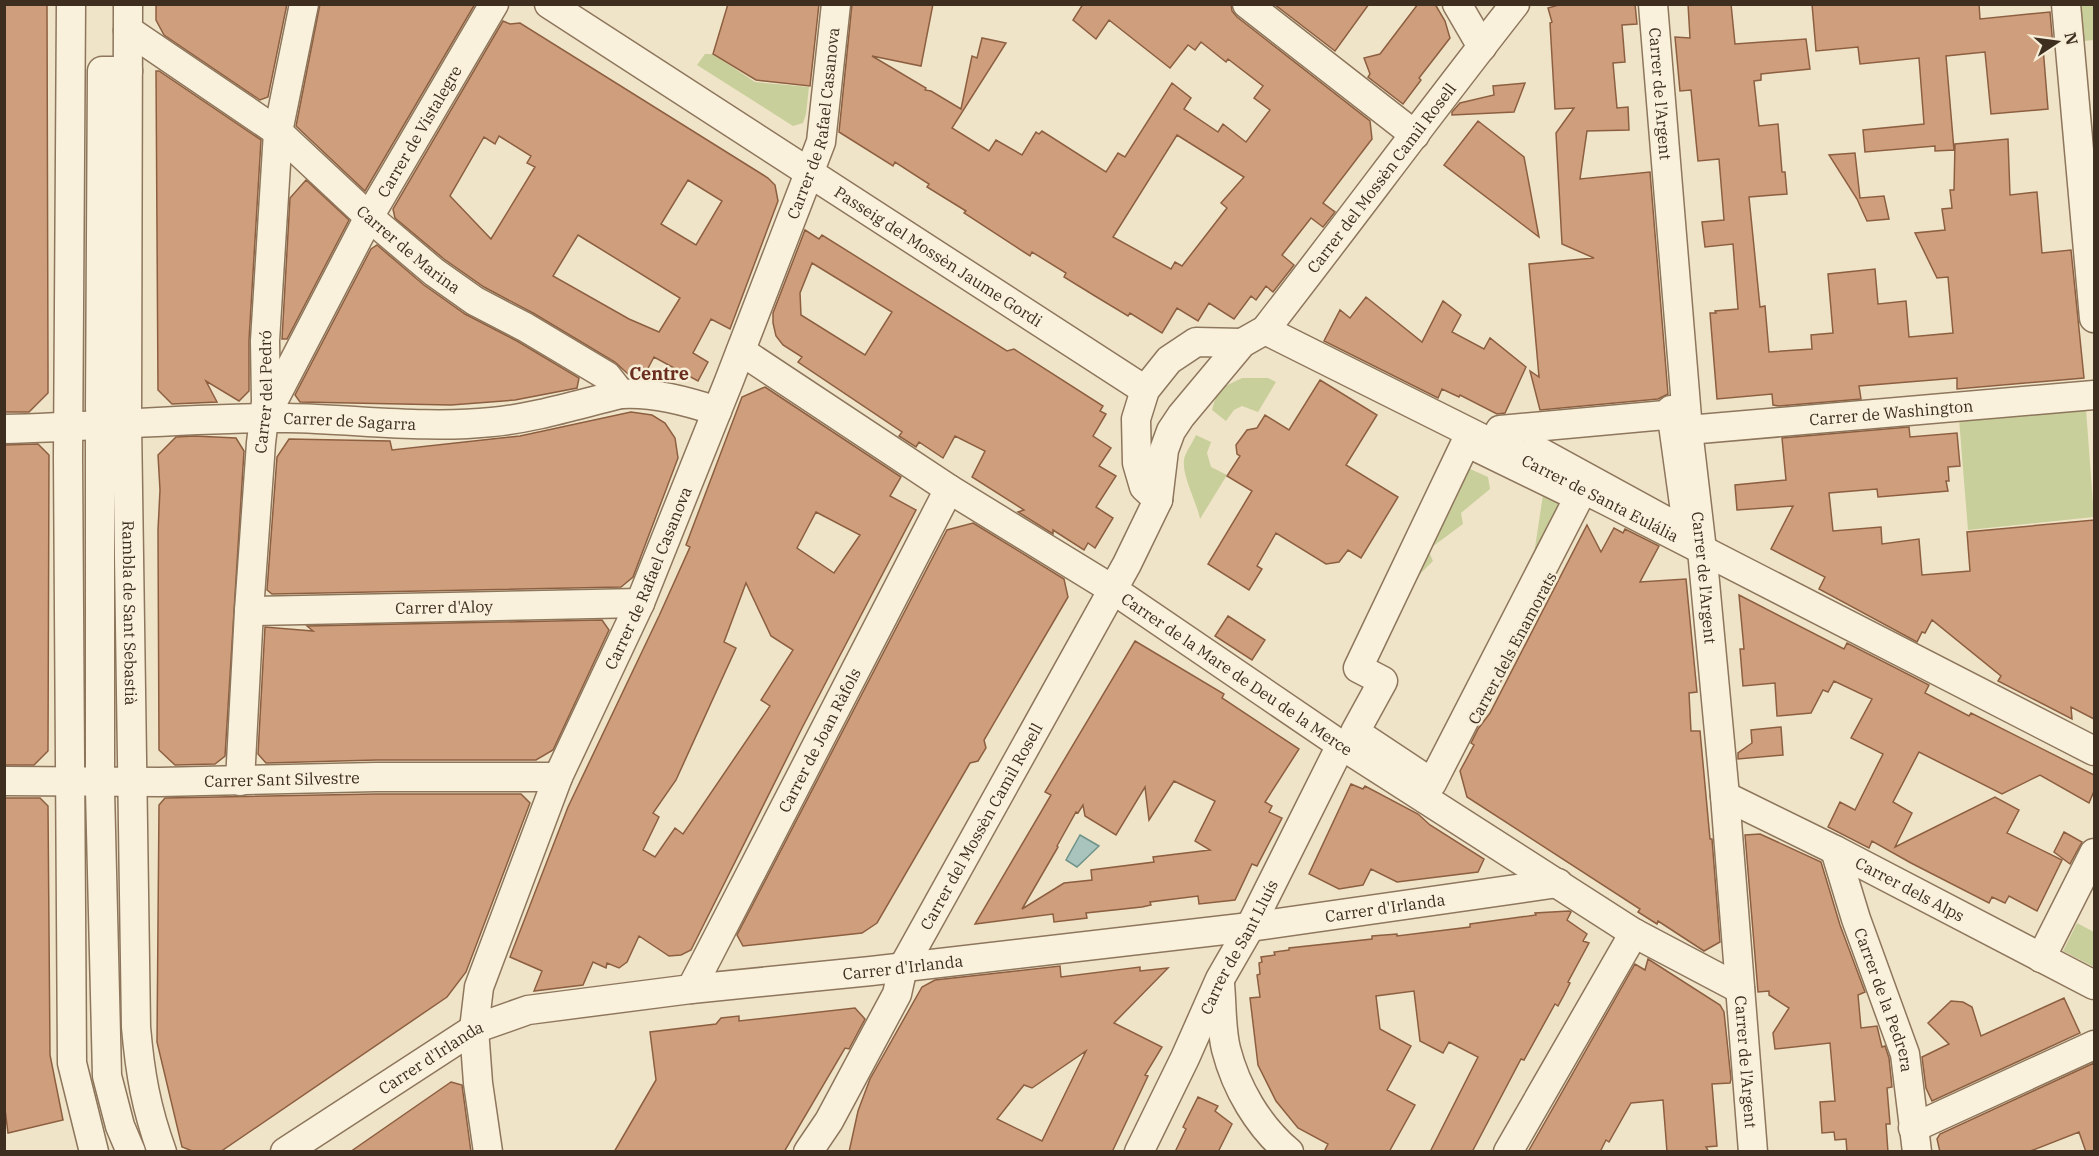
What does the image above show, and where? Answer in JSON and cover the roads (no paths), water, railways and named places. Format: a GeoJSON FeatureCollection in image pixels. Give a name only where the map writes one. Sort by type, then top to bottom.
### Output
{"type":"FeatureCollection","features":[{"type":"Feature","properties":{"kind":"street"},"geometry":{"type":"LineString","coordinates":[[72,4],[68,428],[72,1063],[94,1152]]}},
{"type":"Feature","properties":{"kind":"street","name":"Carrer del Pedró"},"geometry":{"type":"LineString","coordinates":[[240,781],[249,611],[266,402],[265,341],[278,132],[304,4]]}},
{"type":"Feature","properties":{"kind":"street","name":"Carrer de Vistalegre"},"geometry":{"type":"LineString","coordinates":[[264,418],[369,217],[494,4]]}},
{"type":"Feature","properties":{"kind":"street","name":"Passeig del Mossèn Jaume Gordi"},"geometry":{"type":"LineString","coordinates":[[549,4],[1145,390]]}},
{"type":"Feature","properties":{"kind":"street","name":"Carrer de Rafael Casanova"},"geometry":{"type":"LineString","coordinates":[[488,1152],[478,1083],[474,1029],[478,987],[558,777],[640,603],[741,351],[821,142],[836,4]]}},
{"type":"Feature","properties":{"kind":"street"},"geometry":{"type":"LineString","coordinates":[[1247,4],[1415,135]]}},
{"type":"Feature","properties":{"kind":"street"},"geometry":{"type":"LineString","coordinates":[[1457,4],[1482,46]]}},
{"type":"Feature","properties":{"kind":"street","name":"Carrer del Mossèn Camil Rosell"},"geometry":{"type":"LineString","coordinates":[[808,1152],[829,1121],[897,994],[903,967],[1126,564],[1158,500],[1164,450],[1176,424],[1253,336],[1415,135],[1515,4]]}},
{"type":"Feature","properties":{"kind":"street","name":"Carrer de l'Argent"},"geometry":{"type":"LineString","coordinates":[[1653,4],[1679,420],[1702,550],[1725,796],[1753,1152]]}},
{"type":"Feature","properties":{"kind":"street"},"geometry":{"type":"LineString","coordinates":[[2066,4],[2094,318]]}},
{"type":"Feature","properties":{"kind":"street","name":"Carrer de Marina"},"geometry":{"type":"LineString","coordinates":[[128,17],[278,132],[369,217],[434,272],[467,295],[607,376],[621,394]]}},
{"type":"Feature","properties":{"kind":"street","name":"Rambla de Sant Sebastià"},"geometry":{"type":"LineString","coordinates":[[128,17],[115,71],[100,423],[100,779],[107,1076],[120,1126],[131,1152]]}},
{"type":"Feature","properties":{"kind":"street"},"geometry":{"type":"LineString","coordinates":[[71,71],[115,71]]}},
{"type":"Feature","properties":{"kind":"street","name":"Rambla de Sant Sebastià"},"geometry":{"type":"LineString","coordinates":[[115,71],[127,423],[136,1027],[139,1068],[149,1116],[162,1152]]}},
{"type":"Feature","properties":{"kind":"street"},"geometry":{"type":"LineString","coordinates":[[1158,500],[1144,487],[1137,463],[1136,419],[1145,390],[1177,367],[1196,342],[1253,336]]}},
{"type":"Feature","properties":{"kind":"street","name":"Carrer de Santa Eulália"},"geometry":{"type":"LineString","coordinates":[[1253,336],[1593,494],[2094,751]]}},
{"type":"Feature","properties":{"kind":"street","name":"Carrer de la Mare de Deu de la Merce"},"geometry":{"type":"LineString","coordinates":[[741,351],[949,489],[1112,589],[1341,745],[1634,933],[1740,990]]}},
{"type":"Feature","properties":{"kind":"street"},"geometry":{"type":"LineString","coordinates":[[1136,419],[1160,436],[1176,424],[1194,380],[1191,369],[1175,360],[1177,367]]}},
{"type":"Feature","properties":{"kind":"street"},"geometry":{"type":"LineString","coordinates":[[621,394],[653,395],[717,411]]}},
{"type":"Feature","properties":{"kind":"street","name":"Carrer de Sagarra"},"geometry":{"type":"LineString","coordinates":[[4,429],[264,418],[436,424],[492,422],[544,413],[621,394]]}},
{"type":"Feature","properties":{"kind":"street","name":"Carrer de Washington"},"geometry":{"type":"LineString","coordinates":[[1679,420],[1688,533],[1500,430],[1665,415],[1679,420],[2094,395]]}},
{"type":"Feature","properties":{"kind":"street"},"geometry":{"type":"LineString","coordinates":[[1466,442],[1579,497],[1432,783],[1355,732],[1383,681],[1358,668],[1466,442]]}},
{"type":"Feature","properties":{"kind":"street","name":"Carrer de Joan Ràfols"},"geometry":{"type":"LineString","coordinates":[[691,989],[949,489]]}},
{"type":"Feature","properties":{"kind":"street","name":"Carrer dels Enamorats"},"geometry":{"type":"LineString","coordinates":[[1431,802],[1593,494]]}},
{"type":"Feature","properties":{"kind":"street","name":"Carrer d'Aloy"},"geometry":{"type":"LineString","coordinates":[[249,611],[640,603]]}},
{"type":"Feature","properties":{"kind":"street","name":"Carrer de Sant Lluís"},"geometry":{"type":"LineString","coordinates":[[1139,1152],[1185,1058],[1220,979],[1250,927],[1341,745]]}},
{"type":"Feature","properties":{"kind":"street","name":"Carrer Sant Silvestre"},"geometry":{"type":"LineString","coordinates":[[4,780],[240,781],[376,777],[558,777]]}},
{"type":"Feature","properties":{"kind":"street","name":"Carrer dels Alps"},"geometry":{"type":"LineString","coordinates":[[1725,796],[1835,850],[2094,985]]}},
{"type":"Feature","properties":{"kind":"street","name":"Carrer de la Pedrera"},"geometry":{"type":"LineString","coordinates":[[1835,850],[1856,919],[1905,1054],[1915,1140]]}},
{"type":"Feature","properties":{"kind":"street"},"geometry":{"type":"LineString","coordinates":[[2041,958],[2094,853]]}},
{"type":"Feature","properties":{"kind":"street","name":"Carrer d'Irlanda"},"geometry":{"type":"LineString","coordinates":[[285,1152],[474,1029],[528,1010],[691,989],[1250,927],[1558,884]]}},
{"type":"Feature","properties":{"kind":"street"},"geometry":{"type":"LineString","coordinates":[[1508,1152],[1634,933]]}},
{"type":"Feature","properties":{"kind":"street"},"geometry":{"type":"LineString","coordinates":[[1220,979],[1226,1048],[1240,1090],[1273,1139],[1289,1152]]}},
{"type":"Feature","properties":{"kind":"street"},"geometry":{"type":"LineString","coordinates":[[1915,1140],[2094,1045]]}},
{"type":"Feature","properties":{"kind":"street"},"geometry":{"type":"LineString","coordinates":[[826,1152],[829,1121]]}},
{"type":"Feature","properties":{"kind":"water"},"geometry":{"type":"Polygon","coordinates":[[[1080,835],[1099,846],[1077,867],[1066,860],[1080,835]]]}},
{"type":"Feature","properties":{"kind":"district","name":"Centre"},"geometry":{"type":"Point","coordinates":[659,374]}}]}
